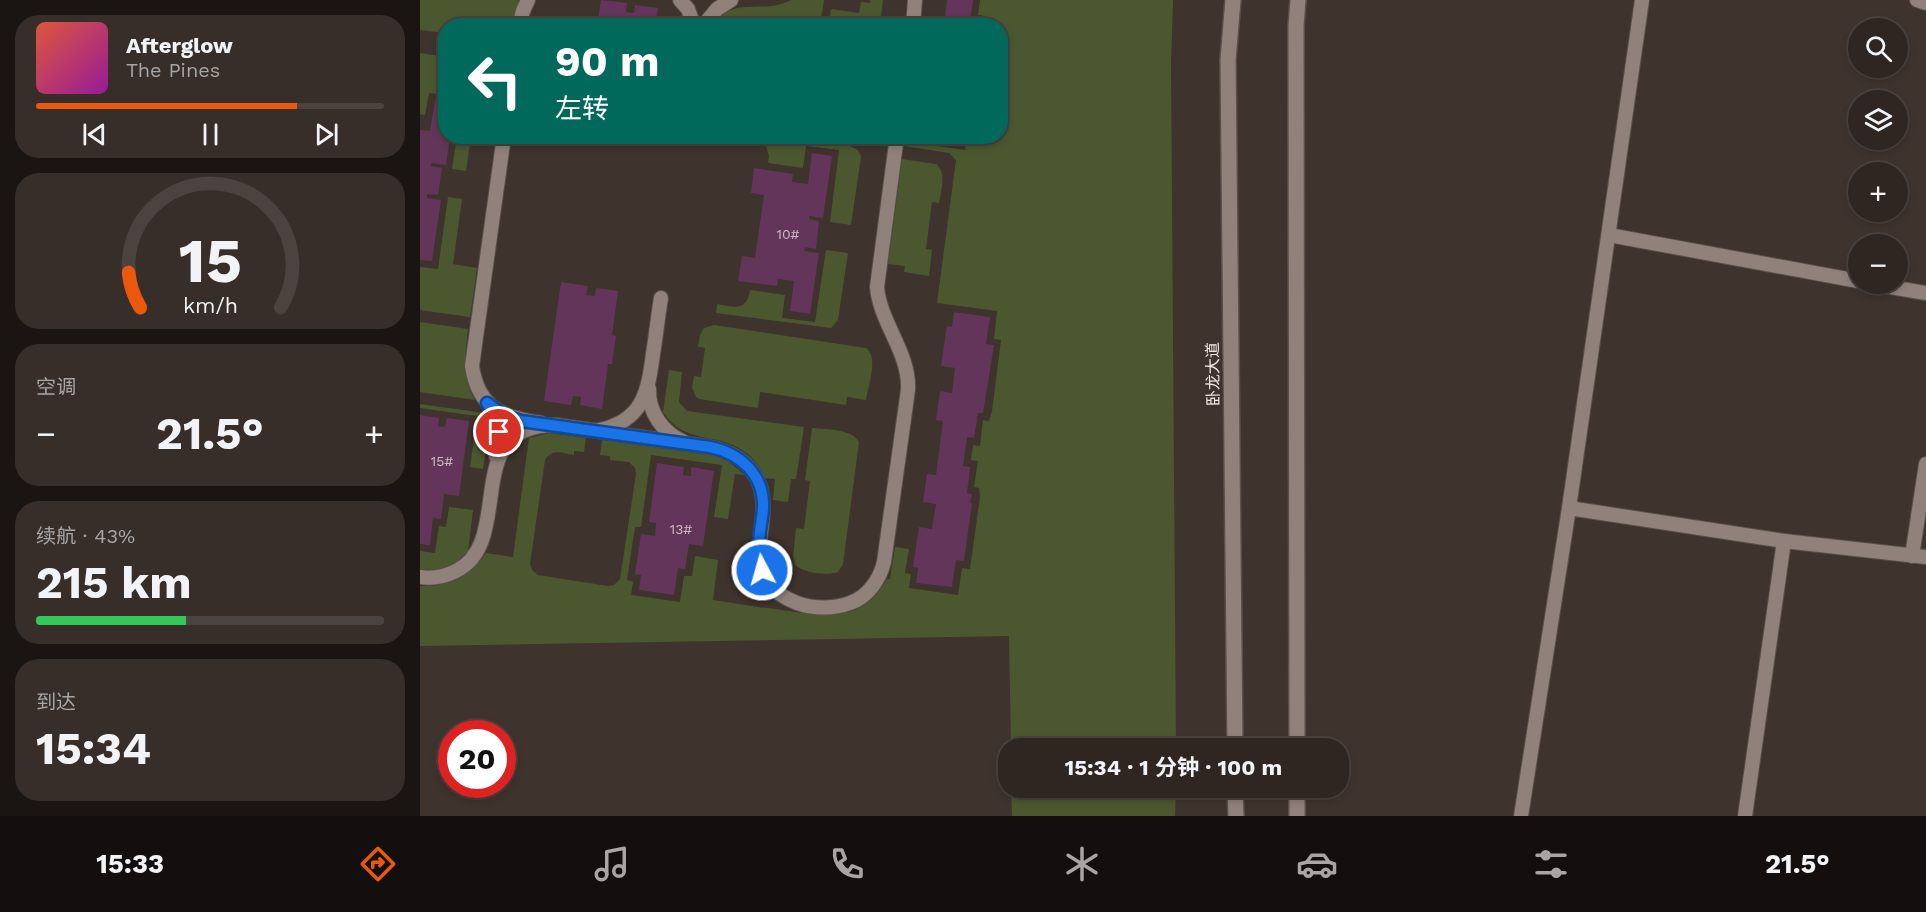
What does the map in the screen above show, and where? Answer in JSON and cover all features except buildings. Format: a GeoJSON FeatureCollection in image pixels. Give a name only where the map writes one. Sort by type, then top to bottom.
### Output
{"type":"FeatureCollection","features":[{"type":"Feature","properties":{"kind":"main road","name":"卧龙大道"},"geometry":{"type":"LineString","coordinates":[[1233,0],[1228,60],[1235,738]]}},
{"type":"Feature","properties":{"kind":"main road"},"geometry":{"type":"LineString","coordinates":[[1297,738],[1296,26],[1298,0]]}},
{"type":"Feature","properties":{"kind":"main road"},"geometry":{"type":"LineString","coordinates":[[1235,798],[1236,816]]}},
{"type":"Feature","properties":{"kind":"main road"},"geometry":{"type":"LineString","coordinates":[[1297,798],[1297,816]]}},
{"type":"Feature","properties":{"kind":"lane"},"geometry":{"type":"LineString","coordinates":[[521,18],[528,0]]}},
{"type":"Feature","properties":{"kind":"lane"},"geometry":{"type":"LineString","coordinates":[[680,0],[688,9],[691,18]]}},
{"type":"Feature","properties":{"kind":"lane"},"geometry":{"type":"LineString","coordinates":[[708,18],[731,0]]}},
{"type":"Feature","properties":{"kind":"lane"},"geometry":{"type":"LineString","coordinates":[[914,18],[915,0]]}},
{"type":"Feature","properties":{"kind":"lane"},"geometry":{"type":"LineString","coordinates":[[1521,816],[1569,508],[1642,0]]}},
{"type":"Feature","properties":{"kind":"lane"},"geometry":{"type":"LineString","coordinates":[[1917,0],[1926,3]]}},
{"type":"Feature","properties":{"kind":"lane"},"geometry":{"type":"LineString","coordinates":[[420,577],[436,578],[466,564],[476,553],[485,531],[499,432],[495,417],[476,384],[472,366],[503,144]]}},
{"type":"Feature","properties":{"kind":"lane"},"geometry":{"type":"LineString","coordinates":[[487,403],[496,411],[512,418],[718,449],[733,454],[745,462],[757,480],[763,502],[758,542],[759,562],[765,577],[782,595],[801,604],[828,608],[855,601],[871,588],[882,570],[908,390],[906,365],[880,304],[877,287],[896,144]]}},
{"type":"Feature","properties":{"kind":"lane"},"geometry":{"type":"LineString","coordinates":[[1609,235],[1848,279]]}},
{"type":"Feature","properties":{"kind":"lane"},"geometry":{"type":"LineString","coordinates":[[1908,290],[1926,293]]}},
{"type":"Feature","properties":{"kind":"lane"},"geometry":{"type":"LineString","coordinates":[[661,298],[649,384],[650,402],[656,417],[672,435],[692,445]]}},
{"type":"Feature","properties":{"kind":"lane"},"geometry":{"type":"LineString","coordinates":[[591,430],[614,426],[626,419],[643,400],[649,384]]}},
{"type":"Feature","properties":{"kind":"lane"},"geometry":{"type":"LineString","coordinates":[[493,476],[502,451],[513,439],[533,428],[555,425]]}},
{"type":"Feature","properties":{"kind":"lane"},"geometry":{"type":"LineString","coordinates":[[1569,508],[1784,541],[1919,556],[1926,464]]}},
{"type":"Feature","properties":{"kind":"lane"},"geometry":{"type":"LineString","coordinates":[[1745,816],[1784,541]]}},
{"type":"Feature","properties":{"kind":"green space"},"geometry":{"type":"Polygon","coordinates":[[[420,0],[519,0],[513,18],[438,18],[438,32],[420,30],[420,0]]]}},
{"type":"Feature","properties":{"kind":"green space"},"geometry":{"type":"Polygon","coordinates":[[[791,0],[824,0],[821,18],[721,18],[732,9],[782,4],[791,0]]]}},
{"type":"Feature","properties":{"kind":"green space"},"geometry":{"type":"Polygon","coordinates":[[[870,0],[883,0],[881,18],[830,18],[831,9],[859,13],[861,2],[870,3],[870,0]]]}},
{"type":"Feature","properties":{"kind":"green space"},"geometry":{"type":"Polygon","coordinates":[[[980,0],[1173,0],[1171,63],[1176,738],[1011,738],[1009,636],[420,646],[420,586],[440,585],[458,579],[473,568],[486,553],[513,557],[529,438],[549,433],[586,438],[584,452],[574,451],[574,455],[554,453],[545,460],[530,564],[532,570],[538,575],[608,586],[614,585],[620,579],[636,474],[635,468],[629,462],[610,460],[610,456],[600,455],[602,440],[716,456],[729,462],[745,475],[735,474],[728,519],[714,517],[722,465],[651,455],[641,527],[635,527],[627,580],[633,582],[631,595],[680,602],[684,576],[692,576],[695,556],[718,560],[713,600],[813,614],[841,614],[866,604],[887,579],[890,579],[895,547],[909,549],[905,573],[911,574],[909,588],[958,595],[962,568],[970,569],[980,497],[979,488],[974,487],[978,461],[971,460],[973,445],[980,446],[983,420],[989,421],[992,411],[1001,340],[994,339],[997,311],[937,303],[956,160],[949,153],[904,146],[904,144],[923,144],[965,150],[966,144],[1008,144],[1008,18],[985,18],[985,16],[978,15],[980,0]]]}},
{"type":"Feature","properties":{"kind":"green space"},"geometry":{"type":"Polygon","coordinates":[[[420,53],[438,56],[438,94],[429,93],[425,115],[420,114],[420,53]]]}},
{"type":"Feature","properties":{"kind":"green space"},"geometry":{"type":"Polygon","coordinates":[[[456,144],[470,144],[466,171],[452,169],[456,144]]]}},
{"type":"Feature","properties":{"kind":"green space"},"geometry":{"type":"Polygon","coordinates":[[[761,144],[835,144],[850,146],[858,150],[861,157],[851,225],[830,222],[839,150],[806,146],[803,168],[768,163],[769,156],[766,146],[761,144]]]}},
{"type":"Feature","properties":{"kind":"green space"},"geometry":{"type":"Polygon","coordinates":[[[902,159],[936,164],[941,172],[939,203],[932,202],[926,249],[932,250],[929,276],[904,272],[905,266],[888,264],[902,159]]]}},
{"type":"Feature","properties":{"kind":"green space"},"geometry":{"type":"Polygon","coordinates":[[[448,197],[462,199],[453,264],[477,268],[470,317],[420,310],[420,267],[438,269],[448,197]]]}},
{"type":"Feature","properties":{"kind":"green space"},"geometry":{"type":"Polygon","coordinates":[[[826,250],[848,253],[838,320],[831,328],[716,313],[717,304],[734,307],[743,305],[750,290],[785,295],[782,318],[815,322],[826,250]]]}},
{"type":"Feature","properties":{"kind":"green space"},"geometry":{"type":"Polygon","coordinates":[[[420,322],[468,329],[466,374],[475,400],[420,392],[420,322]]]}},
{"type":"Feature","properties":{"kind":"green space"},"geometry":{"type":"Polygon","coordinates":[[[714,325],[866,348],[870,352],[872,365],[866,400],[847,397],[846,405],[760,392],[758,408],[699,399],[692,388],[694,376],[701,377],[705,348],[698,347],[700,335],[704,328],[714,325]]]}},
{"type":"Feature","properties":{"kind":"green space"},"geometry":{"type":"Polygon","coordinates":[[[669,370],[682,372],[679,402],[687,411],[804,427],[796,479],[791,479],[788,502],[773,500],[775,479],[765,478],[757,464],[745,452],[723,442],[691,434],[672,423],[663,412],[669,370]]]}},
{"type":"Feature","properties":{"kind":"green space"},"geometry":{"type":"Polygon","coordinates":[[[420,404],[484,413],[489,428],[483,469],[470,467],[477,416],[420,408],[420,404]]]}},
{"type":"Feature","properties":{"kind":"green space"},"geometry":{"type":"Polygon","coordinates":[[[812,428],[845,432],[859,442],[843,564],[838,572],[828,574],[804,570],[795,565],[793,556],[796,528],[804,529],[810,481],[805,480],[812,428]]]}},
{"type":"Feature","properties":{"kind":"green space"},"geometry":{"type":"Polygon","coordinates":[[[449,507],[473,510],[468,551],[458,561],[446,567],[433,570],[420,569],[420,551],[435,553],[439,526],[446,527],[449,507]]]}},
{"type":"Feature","properties":{"kind":"green space"},"geometry":{"type":"Polygon","coordinates":[[[1011,798],[1176,798],[1175,816],[1012,816],[1011,798]]]}},
{"type":"Feature","properties":{"kind":"route"},"geometry":{"type":"LineString","coordinates":[[499,432],[498,423],[487,403],[496,411],[521,421],[710,447],[733,454],[745,462],[760,486],[763,509],[758,553],[762,570]]}}]}
